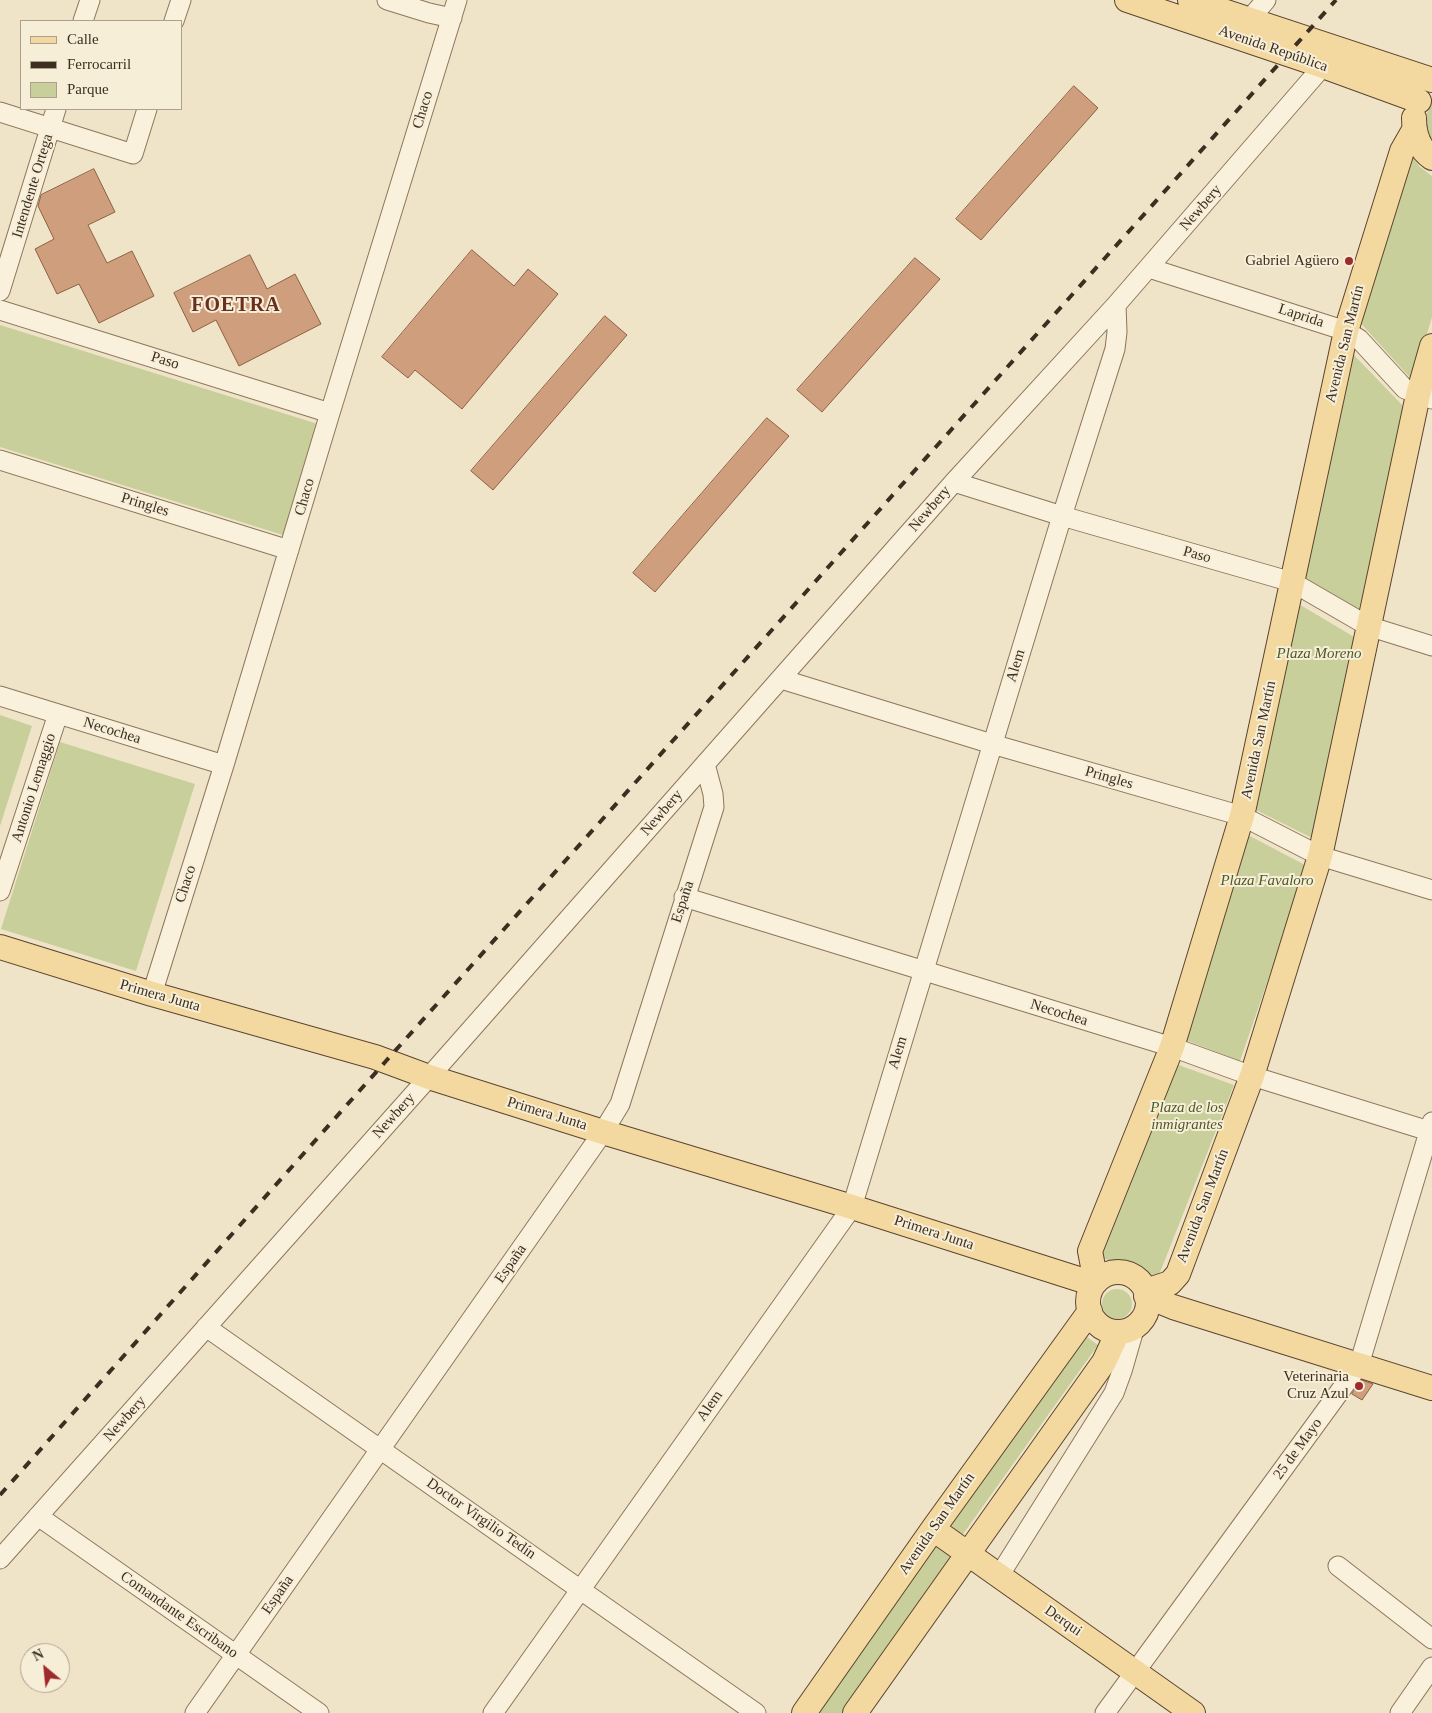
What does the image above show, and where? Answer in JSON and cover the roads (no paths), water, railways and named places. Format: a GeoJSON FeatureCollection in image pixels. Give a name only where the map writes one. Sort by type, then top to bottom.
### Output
{"type":"FeatureCollection","features":[{"type":"Feature","properties":{"kind":"main road","name":"Avenida República"},"geometry":{"type":"LineString","coordinates":[[1190,0],[1432,80]]}},
{"type":"Feature","properties":{"kind":"main road","name":"Avenida República"},"geometry":{"type":"LineString","coordinates":[[1136,1],[1323,66],[1426,93]]}},
{"type":"Feature","properties":{"kind":"main road"},"geometry":{"type":"LineString","coordinates":[[1426,93],[1414,114],[1414,130],[1419,144],[1432,158]]}},
{"type":"Feature","properties":{"kind":"main road","name":"Avenida San Martín"},"geometry":{"type":"LineString","coordinates":[[1095,1283],[1090,1251],[1172,1047],[1242,816],[1346,331],[1402,151],[1414,130]]}},
{"type":"Feature","properties":{"kind":"main road","name":"Avenida San Martín"},"geometry":{"type":"LineString","coordinates":[[1146,1294],[1170,1283],[1178,1274],[1252,1076],[1320,856],[1368,626],[1425,397],[1432,346]]}},
{"type":"Feature","properties":{"kind":"main road","name":"Primera Junta"},"geometry":{"type":"LineString","coordinates":[[0,947],[152,994],[370,1056],[429,1077],[603,1132],[1095,1283]]}},
{"type":"Feature","properties":{"kind":"main road"},"geometry":{"type":"LineString","coordinates":[[855,1713],[1104,1362],[1131,1326],[1146,1311],[1148,1301],[1146,1294],[1141,1284],[1134,1278],[1117,1272],[1108,1274],[1095,1283],[1088,1300],[1090,1311],[1102,1328],[1131,1326],[1153,1314],[1173,1308]]}},
{"type":"Feature","properties":{"kind":"main road"},"geometry":{"type":"LineString","coordinates":[[1146,1294],[1173,1308],[1432,1388]]}},
{"type":"Feature","properties":{"kind":"main road","name":"Avenida San Martín"},"geometry":{"type":"LineString","coordinates":[[804,1713],[933,1529],[1090,1311]]}},
{"type":"Feature","properties":{"kind":"main road","name":"Derqui"},"geometry":{"type":"LineString","coordinates":[[933,1529],[1192,1713]]}},
{"type":"Feature","properties":{"kind":"street"},"geometry":{"type":"LineString","coordinates":[[83,20],[90,0]]}},
{"type":"Feature","properties":{"kind":"street"},"geometry":{"type":"LineString","coordinates":[[174,20],[181,0]]}},
{"type":"Feature","properties":{"kind":"street"},"geometry":{"type":"LineString","coordinates":[[387,0],[429,14],[454,9]]}},
{"type":"Feature","properties":{"kind":"street"},"geometry":{"type":"LineString","coordinates":[[1249,20],[1266,0]]}},
{"type":"Feature","properties":{"kind":"street","name":"Chaco"},"geometry":{"type":"LineString","coordinates":[[152,994],[224,765],[454,9]]}},
{"type":"Feature","properties":{"kind":"street","name":"Newbery"},"geometry":{"type":"LineString","coordinates":[[0,1559],[429,1077],[954,482],[1149,268],[1323,66]]}},
{"type":"Feature","properties":{"kind":"street","name":"Intendente Ortega"},"geometry":{"type":"LineString","coordinates":[[0,291],[56,110]]}},
{"type":"Feature","properties":{"kind":"street"},"geometry":{"type":"LineString","coordinates":[[0,112],[133,154],[147,110]]}},
{"type":"Feature","properties":{"kind":"street","name":"Laprida"},"geometry":{"type":"LineString","coordinates":[[1149,268],[1346,331],[1359,338],[1405,389],[1425,397]]}},
{"type":"Feature","properties":{"kind":"street","name":"Alem"},"geometry":{"type":"LineString","coordinates":[[493,1713],[852,1207],[992,744],[1115,349],[1117,332],[1116,305]]}},
{"type":"Feature","properties":{"kind":"street","name":"Paso"},"geometry":{"type":"LineString","coordinates":[[0,310],[330,413]]}},
{"type":"Feature","properties":{"kind":"street","name":"Pringles"},"geometry":{"type":"LineString","coordinates":[[0,460],[289,550]]}},
{"type":"Feature","properties":{"kind":"street","name":"Paso"},"geometry":{"type":"LineString","coordinates":[[954,482],[1062,516],[1292,582],[1368,626],[1432,646]]}},
{"type":"Feature","properties":{"kind":"street","name":"Pringles"},"geometry":{"type":"LineString","coordinates":[[781,679],[992,744],[1242,816],[1320,856],[1432,890]]}},
{"type":"Feature","properties":{"kind":"street","name":"Necochea"},"geometry":{"type":"LineString","coordinates":[[0,696],[224,765]]}},
{"type":"Feature","properties":{"kind":"street","name":"Antonio Lemaggio"},"geometry":{"type":"LineString","coordinates":[[0,891],[58,714]]}},
{"type":"Feature","properties":{"kind":"street","name":"España"},"geometry":{"type":"LineString","coordinates":[[195,1713],[382,1449],[603,1132],[620,1104],[714,807],[713,794],[705,764]]}},
{"type":"Feature","properties":{"kind":"street","name":"Necochea"},"geometry":{"type":"LineString","coordinates":[[684,897],[1172,1047],[1252,1076],[1431,1129]]}},
{"type":"Feature","properties":{"kind":"street","name":"25 de Mayo"},"geometry":{"type":"LineString","coordinates":[[1105,1713],[1359,1365],[1431,1129]]}},
{"type":"Feature","properties":{"kind":"street"},"geometry":{"type":"LineString","coordinates":[[999,1576],[1114,1393],[1122,1371],[1131,1326]]}},
{"type":"Feature","properties":{"kind":"street","name":"Doctor Virgilio Tedín"},"geometry":{"type":"LineString","coordinates":[[206,1327],[756,1713]]}},
{"type":"Feature","properties":{"kind":"street","name":"Comandante Escribano"},"geometry":{"type":"LineString","coordinates":[[38,1516],[319,1713]]}},
{"type":"Feature","properties":{"kind":"street"},"geometry":{"type":"LineString","coordinates":[[1338,1566],[1432,1639]]}},
{"type":"Feature","properties":{"kind":"street"},"geometry":{"type":"LineString","coordinates":[[1400,1713],[1432,1667]]}},
{"type":"Feature","properties":{"kind":"railway"},"geometry":{"type":"LineString","coordinates":[[0,1495],[1336,0]]}},
{"type":"Feature","properties":{"kind":"place","name":"Gabriel Agüero"},"geometry":{"type":"Point","coordinates":[1349,261]}},
{"type":"Feature","properties":{"kind":"place","name":"Veterinaria Cruz Azul"},"geometry":{"type":"Point","coordinates":[1359,1386]}},
{"type":"Feature","properties":{"kind":"district","name":"FOETRA"},"geometry":{"type":"Point","coordinates":[236,306]}},
{"type":"Feature","properties":{"kind":"park label","name":"Plaza Moreno"},"geometry":{"type":"Point","coordinates":[1319,654]}},
{"type":"Feature","properties":{"kind":"park label","name":"Plaza Favaloro"},"geometry":{"type":"Point","coordinates":[1267,881]}},
{"type":"Feature","properties":{"kind":"park label","name":"Plaza de los inmigrantes"},"geometry":{"type":"Point","coordinates":[1187,1116]}}]}
